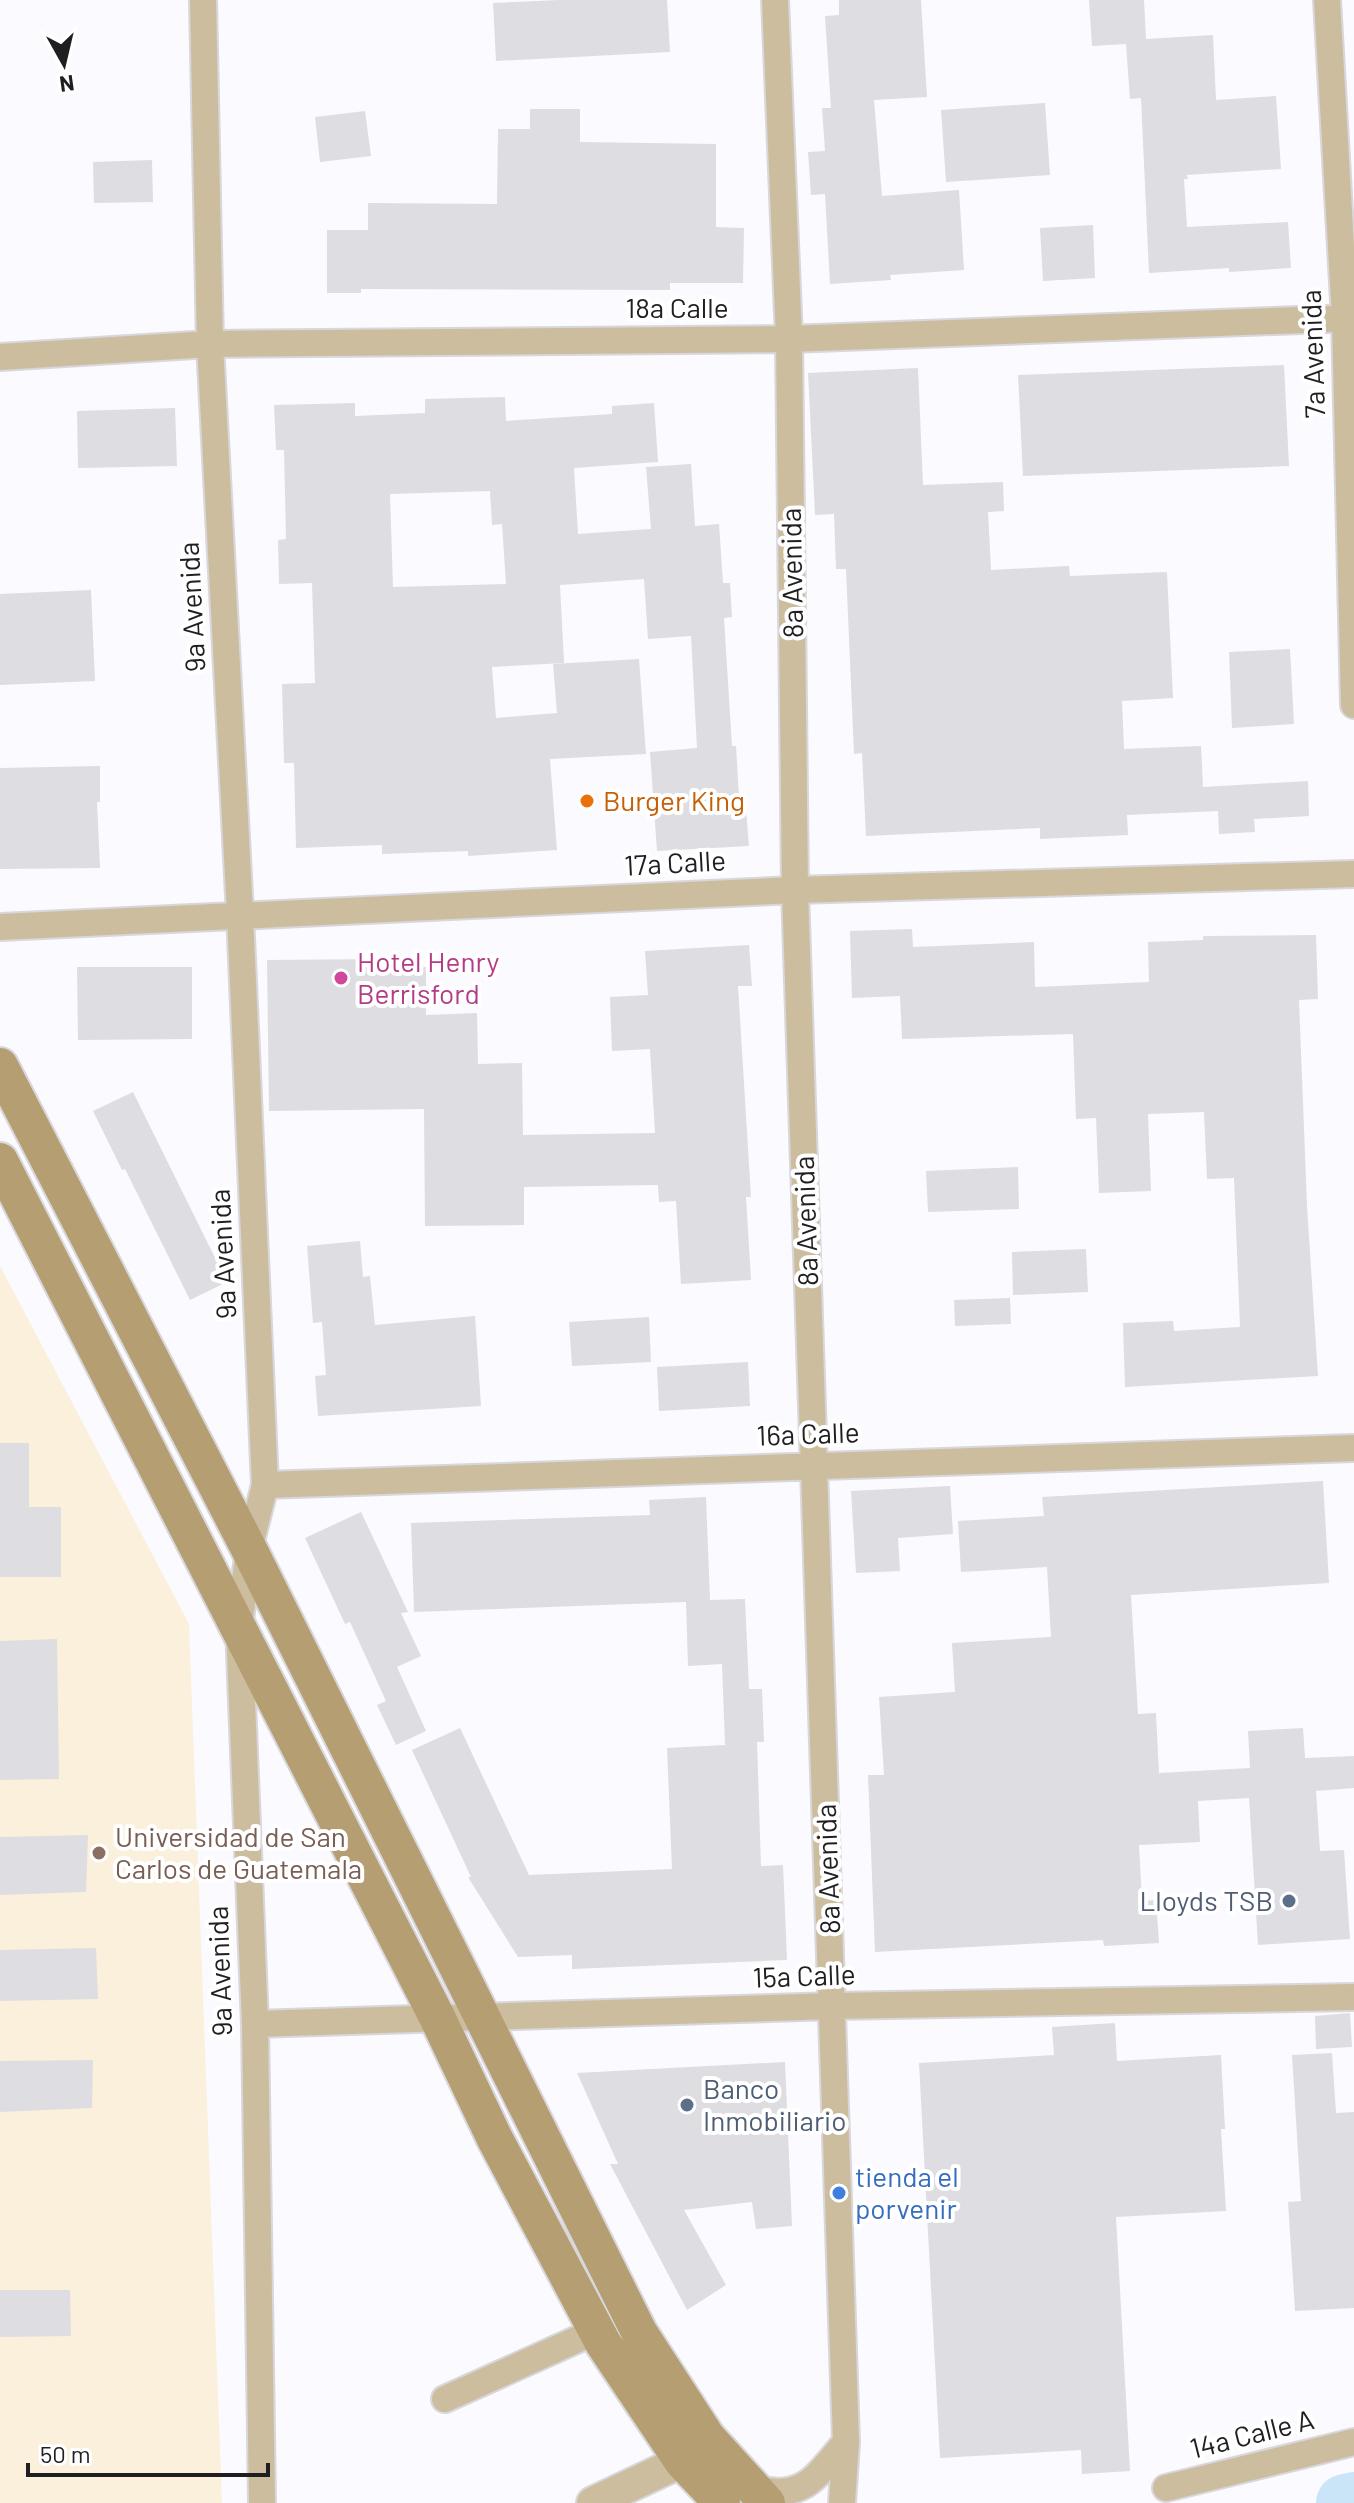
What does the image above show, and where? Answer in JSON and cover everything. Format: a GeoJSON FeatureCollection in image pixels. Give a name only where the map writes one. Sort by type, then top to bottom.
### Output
{"type":"FeatureCollection","features":[{"type":"Feature","properties":{"kind":"main road"},"geometry":{"type":"LineString","coordinates":[[0,1066],[249,1549],[722,2503]]}},
{"type":"Feature","properties":{"kind":"main road"},"geometry":{"type":"LineString","coordinates":[[0,1161],[438,2019],[495,2139],[596,2331],[694,2449],[761,2496]]}},
{"type":"Feature","properties":{"kind":"street","name":"9a Avenida"},"geometry":{"type":"LineString","coordinates":[[203,0],[210,344],[240,914],[265,1485],[249,1549],[239,1627],[255,2024],[262,2503]]}},
{"type":"Feature","properties":{"kind":"street","name":"8a Avenida"},"geometry":{"type":"LineString","coordinates":[[775,0],[789,339],[795,890],[846,2442],[842,2503]]}},
{"type":"Feature","properties":{"kind":"street","name":"7a Avenida"},"geometry":{"type":"LineString","coordinates":[[1327,0],[1349,318],[1354,705]]}},
{"type":"Feature","properties":{"kind":"street","name":"18a Calle"},"geometry":{"type":"LineString","coordinates":[[0,357],[210,344],[789,339],[1349,318]]}},
{"type":"Feature","properties":{"kind":"street","name":"17a Calle"},"geometry":{"type":"LineString","coordinates":[[0,927],[795,890],[1354,874]]}},
{"type":"Feature","properties":{"kind":"street","name":"16a Calle"},"geometry":{"type":"LineString","coordinates":[[265,1485],[1354,1448]]}},
{"type":"Feature","properties":{"kind":"street","name":"15a Calle"},"geometry":{"type":"LineString","coordinates":[[255,2024],[833,2006],[1354,1997]]}},
{"type":"Feature","properties":{"kind":"street"},"geometry":{"type":"LineString","coordinates":[[445,2399],[596,2331]]}},
{"type":"Feature","properties":{"kind":"street"},"geometry":{"type":"LineString","coordinates":[[761,2496],[806,2486],[846,2442]]}},
{"type":"Feature","properties":{"kind":"street","name":"14a Calle A"},"geometry":{"type":"LineString","coordinates":[[1166,2488],[1354,2442]]}},
{"type":"Feature","properties":{"kind":"street"},"geometry":{"type":"LineString","coordinates":[[593,2503],[694,2449]]}},
{"type":"Feature","properties":{"kind":"shaded area","name":"Universidad de San Carlos de Guatemala"},"geometry":{"type":"Polygon","coordinates":[[[0,1266],[189,1624],[222,2503],[0,2503],[0,1266]]]}},
{"type":"Feature","properties":{"kind":"building"},"geometry":{"type":"Polygon","coordinates":[[[667,0],[670,52],[496,61],[493,3],[667,0]]]}},
{"type":"Feature","properties":{"kind":"building"},"geometry":{"type":"Polygon","coordinates":[[[839,0],[921,0],[927,97],[874,100],[882,196],[959,190],[964,270],[890,275],[891,280],[830,284],[825,194],[811,195],[808,152],[825,151],[822,108],[831,108],[825,16],[839,15],[839,0]]]}},
{"type":"Feature","properties":{"kind":"building"},"geometry":{"type":"Polygon","coordinates":[[[1089,0],[1144,0],[1146,39],[1213,35],[1216,100],[1276,96],[1281,169],[1187,175],[1188,179],[1184,179],[1187,227],[1288,222],[1291,268],[1149,273],[1141,98],[1130,99],[1126,44],[1092,46],[1089,0]]]}},
{"type":"Feature","properties":{"kind":"building"},"geometry":{"type":"Polygon","coordinates":[[[1045,103],[1050,175],[946,182],[941,110],[1045,103]]]}},
{"type":"Feature","properties":{"kind":"building"},"geometry":{"type":"Polygon","coordinates":[[[530,109],[580,109],[580,142],[716,144],[716,227],[744,228],[743,283],[670,283],[670,290],[361,289],[361,293],[327,293],[327,230],[368,230],[368,203],[497,204],[498,129],[530,129],[530,109]]]}},
{"type":"Feature","properties":{"kind":"building"},"geometry":{"type":"Polygon","coordinates":[[[365,111],[371,156],[320,162],[315,117],[365,111]]]}},
{"type":"Feature","properties":{"kind":"building"},"geometry":{"type":"Polygon","coordinates":[[[152,160],[153,202],[94,203],[93,162],[152,160]]]}},
{"type":"Feature","properties":{"kind":"building"},"geometry":{"type":"Polygon","coordinates":[[[1093,225],[1095,278],[1043,281],[1040,228],[1093,225]]]}},
{"type":"Feature","properties":{"kind":"building"},"geometry":{"type":"Polygon","coordinates":[[[1284,365],[1289,466],[1023,476],[1018,375],[1284,365]]]}},
{"type":"Feature","properties":{"kind":"building"},"geometry":{"type":"Polygon","coordinates":[[[918,368],[923,485],[1003,482],[1004,511],[988,512],[991,570],[1069,566],[1070,576],[1167,572],[1173,698],[1122,701],[1124,749],[1201,746],[1203,787],[1308,781],[1309,816],[1254,819],[1255,832],[1219,834],[1218,811],[1127,815],[1128,835],[1040,839],[1040,828],[866,836],[862,753],[854,754],[846,569],[836,569],[834,514],[815,515],[808,373],[918,368]]]}},
{"type":"Feature","properties":{"kind":"building"},"geometry":{"type":"Polygon","coordinates":[[[505,397],[506,421],[612,414],[612,406],[654,403],[658,462],[574,468],[578,534],[651,529],[646,467],[691,464],[695,526],[719,524],[723,583],[730,583],[732,617],[724,618],[732,746],[736,746],[739,798],[745,797],[749,846],[657,851],[650,752],[697,748],[691,636],[648,639],[644,579],[560,585],[564,663],[492,667],[496,718],[557,713],[553,664],[639,659],[646,754],[550,759],[557,850],[468,856],[468,851],[382,854],[382,845],[296,848],[294,763],[284,763],[282,684],[315,683],[312,583],[279,584],[278,540],[286,539],[284,450],[276,450],[274,405],[355,403],[355,416],[425,413],[425,399],[505,397]],[[490,491],[390,494],[393,587],[506,584],[502,524],[492,525],[490,491]]]}},
{"type":"Feature","properties":{"kind":"building"},"geometry":{"type":"Polygon","coordinates":[[[175,408],[177,466],[78,468],[77,411],[175,408]]]}},
{"type":"Feature","properties":{"kind":"building"},"geometry":{"type":"Polygon","coordinates":[[[91,590],[95,681],[0,685],[0,594],[91,590]]]}},
{"type":"Feature","properties":{"kind":"building"},"geometry":{"type":"Polygon","coordinates":[[[1290,649],[1294,724],[1232,728],[1229,652],[1290,649]]]}},
{"type":"Feature","properties":{"kind":"building"},"geometry":{"type":"Polygon","coordinates":[[[100,766],[100,802],[97,802],[100,868],[0,869],[0,768],[100,766]]]}},
{"type":"Feature","properties":{"kind":"building"},"geometry":{"type":"Polygon","coordinates":[[[912,929],[913,947],[1034,942],[1035,987],[1149,982],[1148,942],[1203,940],[1203,936],[1316,935],[1318,999],[1299,1000],[1307,1206],[1318,1376],[1125,1387],[1123,1323],[1173,1321],[1174,1331],[1240,1327],[1234,1178],[1207,1179],[1204,1112],[1148,1114],[1151,1191],[1099,1193],[1096,1118],[1076,1119],[1073,1034],[902,1039],[900,996],[852,998],[850,931],[912,929]]]}},
{"type":"Feature","properties":{"kind":"building"},"geometry":{"type":"Polygon","coordinates":[[[749,945],[752,986],[738,986],[751,1197],[746,1197],[751,1280],[681,1284],[676,1201],[659,1202],[658,1185],[524,1187],[524,1225],[425,1226],[424,1109],[269,1111],[267,960],[384,959],[384,967],[426,967],[426,1015],[477,1013],[478,1064],[522,1063],[523,1135],[655,1133],[650,1049],[612,1051],[610,997],[648,995],[645,951],[749,945]]]}},
{"type":"Feature","properties":{"kind":"building"},"geometry":{"type":"Polygon","coordinates":[[[77,967],[192,967],[192,1039],[78,1040],[77,967]]]}},
{"type":"Feature","properties":{"kind":"building"},"geometry":{"type":"Polygon","coordinates":[[[133,1092],[227,1282],[190,1300],[93,1111],[133,1092]]]}},
{"type":"Feature","properties":{"kind":"building"},"geometry":{"type":"Polygon","coordinates":[[[1018,1167],[1019,1209],[928,1212],[926,1171],[1018,1167]]]}},
{"type":"Feature","properties":{"kind":"building"},"geometry":{"type":"Polygon","coordinates":[[[360,1241],[363,1277],[370,1276],[375,1325],[475,1316],[481,1406],[318,1416],[315,1376],[326,1375],[322,1322],[313,1323],[307,1246],[360,1241]]]}},
{"type":"Feature","properties":{"kind":"building"},"geometry":{"type":"Polygon","coordinates":[[[1086,1249],[1088,1292],[1013,1295],[1012,1252],[1086,1249]]]}},
{"type":"Feature","properties":{"kind":"building"},"geometry":{"type":"Polygon","coordinates":[[[1010,1298],[1011,1324],[955,1326],[954,1300],[1010,1298]]]}},
{"type":"Feature","properties":{"kind":"building"},"geometry":{"type":"Polygon","coordinates":[[[649,1317],[651,1362],[572,1366],[569,1322],[649,1317]]]}},
{"type":"Feature","properties":{"kind":"building"},"geometry":{"type":"Polygon","coordinates":[[[748,1362],[750,1406],[659,1411],[657,1367],[748,1362]]]}},
{"type":"Feature","properties":{"kind":"building"},"geometry":{"type":"Polygon","coordinates":[[[0,1443],[29,1443],[29,1507],[61,1507],[61,1577],[0,1577],[0,1443]]]}},
{"type":"Feature","properties":{"kind":"building"},"geometry":{"type":"Polygon","coordinates":[[[1323,1481],[1329,1583],[1131,1595],[1138,1714],[1156,1713],[1159,1773],[1250,1768],[1248,1731],[1303,1728],[1305,1758],[1354,1756],[1354,1788],[1316,1791],[1320,1851],[1344,1850],[1350,1939],[1258,1945],[1249,1798],[1198,1801],[1200,1842],[1139,1845],[1142,1901],[1156,1900],[1159,1943],[1104,1946],[1103,1940],[875,1952],[868,1775],[884,1775],[879,1697],[955,1692],[952,1643],[1051,1637],[1047,1567],[961,1572],[958,1521],[1044,1516],[1042,1497],[1323,1481]]]}},
{"type":"Feature","properties":{"kind":"building"},"geometry":{"type":"Polygon","coordinates":[[[950,1486],[953,1534],[898,1538],[900,1571],[856,1573],[851,1491],[950,1486]]]}},
{"type":"Feature","properties":{"kind":"building"},"geometry":{"type":"Polygon","coordinates":[[[706,1497],[710,1600],[745,1599],[749,1689],[762,1689],[764,1742],[757,1742],[761,1866],[783,1865],[787,1960],[572,1969],[572,1955],[518,1957],[468,1877],[471,1877],[412,1750],[460,1728],[529,1875],[672,1869],[667,1748],[725,1745],[722,1664],[688,1666],[686,1602],[414,1612],[411,1523],[650,1515],[649,1500],[706,1497]]]}},
{"type":"Feature","properties":{"kind":"building"},"geometry":{"type":"Polygon","coordinates":[[[361,1512],[408,1612],[401,1613],[421,1656],[397,1667],[426,1731],[396,1745],[377,1705],[386,1701],[350,1622],[345,1624],[305,1538],[361,1512]]]}},
{"type":"Feature","properties":{"kind":"building"},"geometry":{"type":"Polygon","coordinates":[[[57,1639],[59,1779],[0,1780],[0,1641],[57,1639]]]}},
{"type":"Feature","properties":{"kind":"building"},"geometry":{"type":"Polygon","coordinates":[[[88,1835],[86,1892],[0,1895],[0,1837],[88,1835]]]}},
{"type":"Feature","properties":{"kind":"building"},"geometry":{"type":"Polygon","coordinates":[[[96,1948],[98,1999],[0,2001],[0,1950],[96,1948]]]}},
{"type":"Feature","properties":{"kind":"building"},"geometry":{"type":"Polygon","coordinates":[[[1350,2013],[1352,2047],[1316,2049],[1315,2016],[1350,2013]]]}},
{"type":"Feature","properties":{"kind":"building"},"geometry":{"type":"Polygon","coordinates":[[[1115,2023],[1117,2061],[1221,2055],[1225,2129],[1221,2129],[1226,2211],[1116,2217],[1130,2471],[1082,2474],[1081,2450],[940,2458],[919,2063],[1054,2055],[1052,2027],[1115,2023]]]}},
{"type":"Feature","properties":{"kind":"building"},"geometry":{"type":"Polygon","coordinates":[[[1332,2053],[1336,2113],[1354,2112],[1354,2308],[1295,2311],[1288,2202],[1301,2201],[1292,2055],[1332,2053]]]}},
{"type":"Feature","properties":{"kind":"building"},"geometry":{"type":"Polygon","coordinates":[[[93,2060],[92,2108],[0,2112],[0,2061],[93,2060]]]}},
{"type":"Feature","properties":{"kind":"building"},"geometry":{"type":"Polygon","coordinates":[[[785,2062],[792,2226],[756,2229],[752,2202],[684,2210],[726,2285],[687,2310],[610,2164],[618,2164],[577,2073],[785,2062]]]}},
{"type":"Feature","properties":{"kind":"building"},"geometry":{"type":"Polygon","coordinates":[[[0,2290],[70,2290],[71,2336],[0,2337],[0,2290]]]}},
{"type":"Feature","properties":{"kind":"waterway"},"geometry":{"type":"LineString","coordinates":[[1345,2503],[1354,2501]]}},
{"type":"Feature","properties":{"kind":"place","name":"Burger King"},"geometry":{"type":"Point","coordinates":[587,801]}},
{"type":"Feature","properties":{"kind":"place","name":"Hotel Henry Berrisford"},"geometry":{"type":"Point","coordinates":[341,978]}},
{"type":"Feature","properties":{"kind":"place","name":"Universidad de San Carlos de Guatemala"},"geometry":{"type":"Point","coordinates":[99,1853]}},
{"type":"Feature","properties":{"kind":"place","name":"Lloyds TSB"},"geometry":{"type":"Point","coordinates":[1289,1901]}},
{"type":"Feature","properties":{"kind":"place","name":"Banco Inmobiliario"},"geometry":{"type":"Point","coordinates":[687,2105]}},
{"type":"Feature","properties":{"kind":"place","name":"tienda el porvenir"},"geometry":{"type":"Point","coordinates":[839,2193]}}]}
